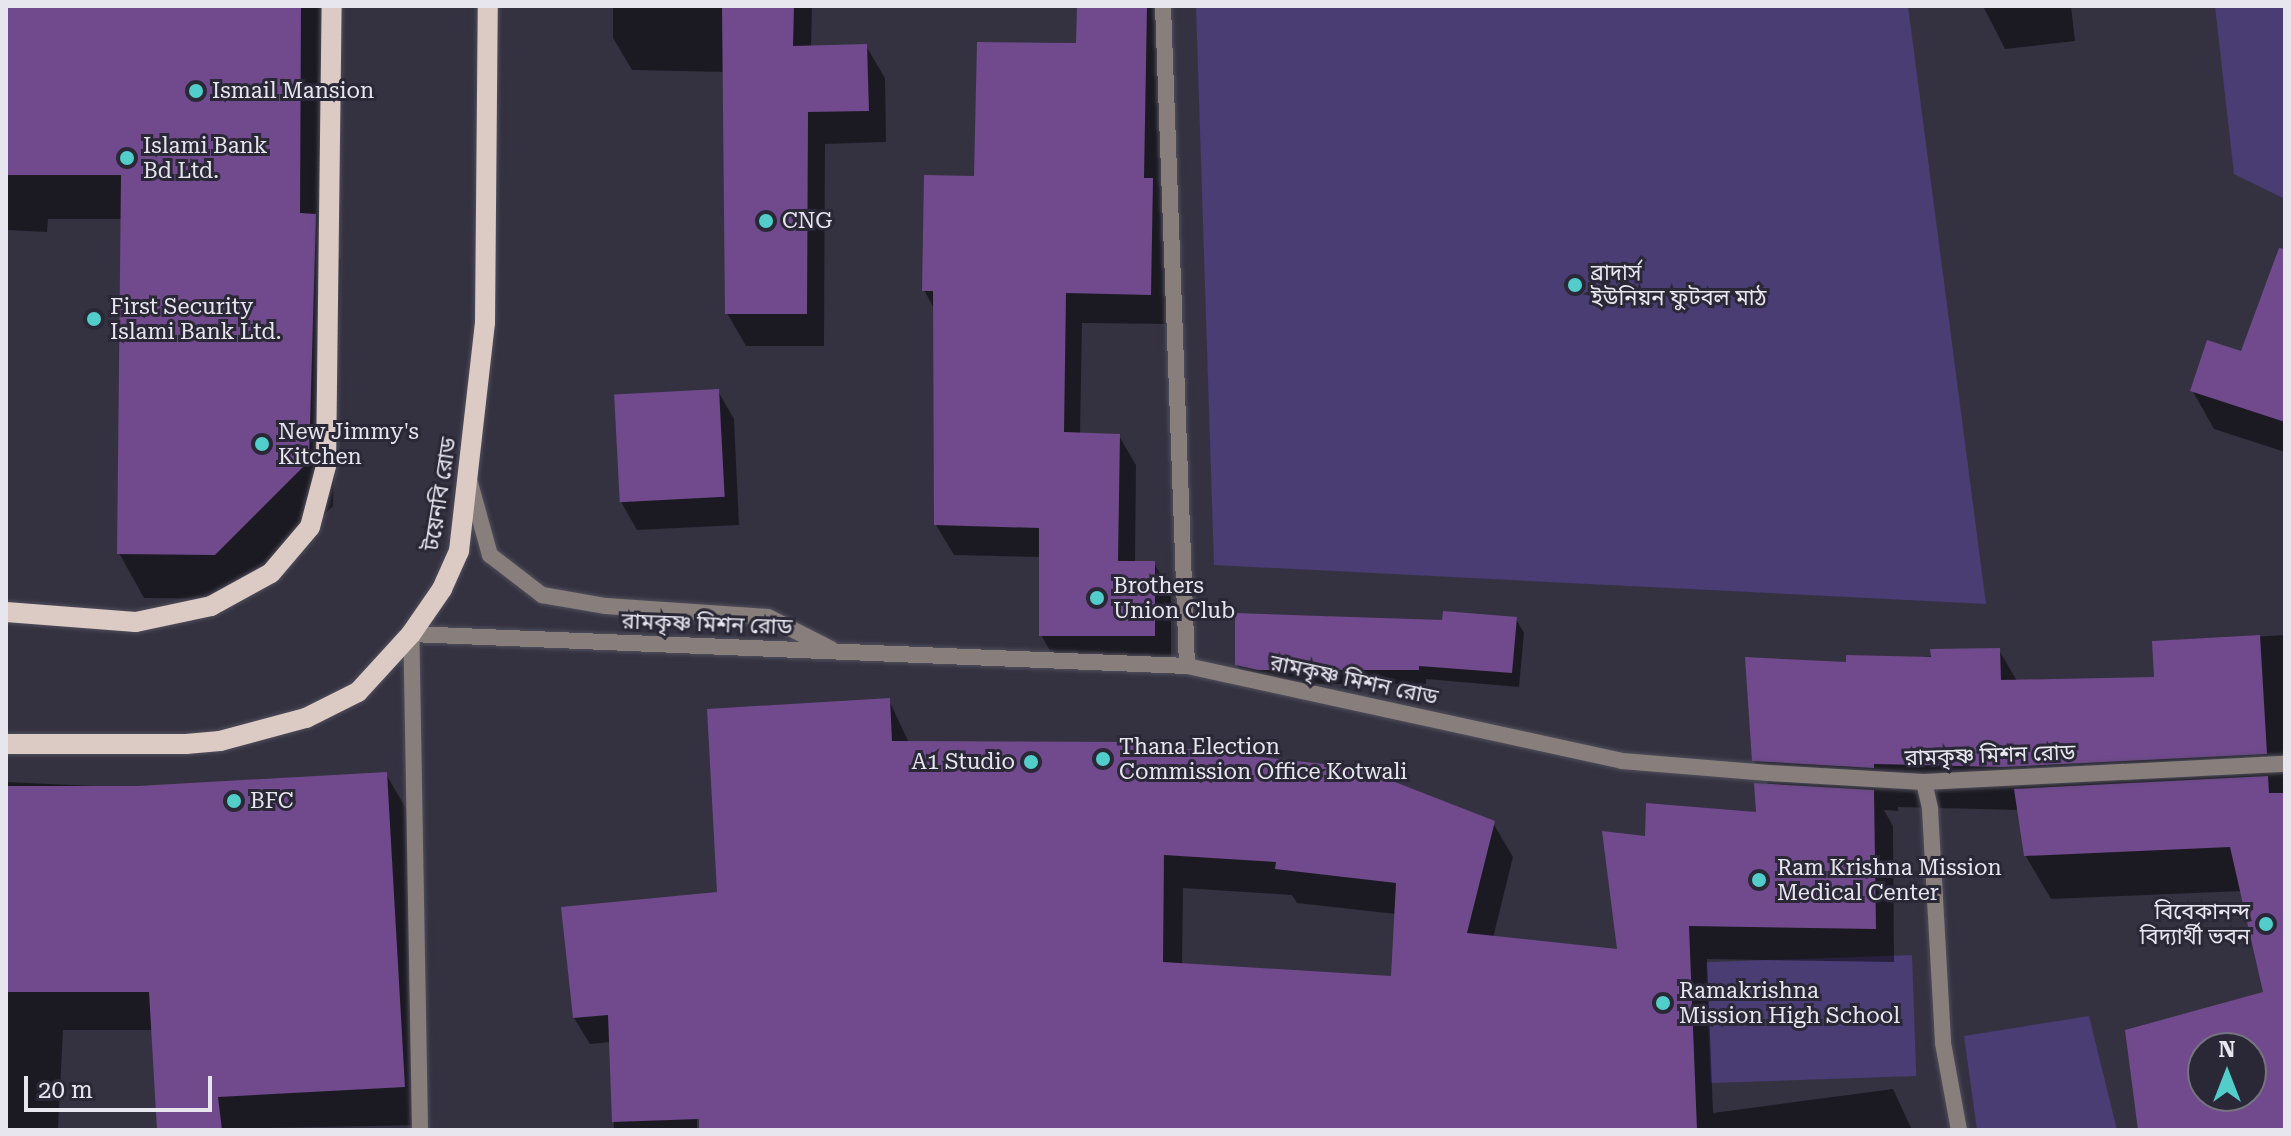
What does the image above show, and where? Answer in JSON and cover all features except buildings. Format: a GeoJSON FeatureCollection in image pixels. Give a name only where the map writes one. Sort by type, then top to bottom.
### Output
{"type":"FeatureCollection","features":[{"type":"Feature","properties":{"kind":"main road"},"geometry":{"type":"LineString","coordinates":[[6,612],[136,622],[211,606],[271,573],[310,527],[326,466],[332,6]]}},
{"type":"Feature","properties":{"kind":"main road","name":"টয়েনবি রোড"},"geometry":{"type":"LineString","coordinates":[[6,744],[186,744],[264,730],[306,718],[358,692],[411,634],[459,551],[470,483],[485,323],[488,6]]}},
{"type":"Feature","properties":{"kind":"street"},"geometry":{"type":"LineString","coordinates":[[1163,6],[1187,666]]}},
{"type":"Feature","properties":{"kind":"street"},"geometry":{"type":"LineString","coordinates":[[470,483],[490,555],[542,595],[606,606],[768,617],[836,651]]}},
{"type":"Feature","properties":{"kind":"street"},"geometry":{"type":"LineString","coordinates":[[411,634],[420,1130]]}},
{"type":"Feature","properties":{"kind":"street","name":"রামকৃষ্ণ মিশন রোড"},"geometry":{"type":"LineString","coordinates":[[411,634],[1187,666],[1622,761],[1924,782],[2285,764]]}},
{"type":"Feature","properties":{"kind":"street"},"geometry":{"type":"LineString","coordinates":[[1924,782],[1930,809],[1941,1028],[1959,1130]]}},
{"type":"Feature","properties":{"kind":"shaded area","name":"ব্রাদার্স ইউনিয়ন ফুটবল মাঠ"},"geometry":{"type":"Polygon","coordinates":[[[1196,6],[1908,6],[1986,604],[1214,565],[1196,6]]]}},
{"type":"Feature","properties":{"kind":"shaded area"},"geometry":{"type":"Polygon","coordinates":[[[2215,6],[2285,6],[2285,199],[2234,174],[2215,6]]]}},
{"type":"Feature","properties":{"kind":"shaded area"},"geometry":{"type":"Polygon","coordinates":[[[1912,955],[1916,1076],[1710,1083],[1706,962],[1912,955]]]}},
{"type":"Feature","properties":{"kind":"shaded area"},"geometry":{"type":"Polygon","coordinates":[[[2089,1016],[2117,1130],[1977,1130],[1964,1036],[2089,1016]]]}},
{"type":"Feature","properties":{"kind":"place","name":"Ismail Mansion"},"geometry":{"type":"Point","coordinates":[196,91]}},
{"type":"Feature","properties":{"kind":"place","name":"Islami Bank Bd Ltd."},"geometry":{"type":"Point","coordinates":[127,158]}},
{"type":"Feature","properties":{"kind":"place","name":"CNG"},"geometry":{"type":"Point","coordinates":[766,221]}},
{"type":"Feature","properties":{"kind":"place","name":"ব্রাদার্স ইউনিয়ন ফুটবল মাঠ"},"geometry":{"type":"Point","coordinates":[1575,285]}},
{"type":"Feature","properties":{"kind":"place","name":"First Security Islami Bank Ltd."},"geometry":{"type":"Point","coordinates":[94,319]}},
{"type":"Feature","properties":{"kind":"place","name":"New Jimmy's Kitchen"},"geometry":{"type":"Point","coordinates":[262,444]}},
{"type":"Feature","properties":{"kind":"place","name":"Brothers Union Club"},"geometry":{"type":"Point","coordinates":[1097,598]}},
{"type":"Feature","properties":{"kind":"place","name":"Thana Election Commission Office Kotwali"},"geometry":{"type":"Point","coordinates":[1103,759]}},
{"type":"Feature","properties":{"kind":"place","name":"A1 Studio"},"geometry":{"type":"Point","coordinates":[1031,762]}},
{"type":"Feature","properties":{"kind":"place","name":"BFC"},"geometry":{"type":"Point","coordinates":[234,801]}},
{"type":"Feature","properties":{"kind":"place","name":"Ram Krishna Mission Medical Center"},"geometry":{"type":"Point","coordinates":[1759,880]}},
{"type":"Feature","properties":{"kind":"place","name":"বিবেকানন্দ বিদ্যার্থী ভবন"},"geometry":{"type":"Point","coordinates":[2266,924]}},
{"type":"Feature","properties":{"kind":"place","name":"Ramakrishna Mission High School"},"geometry":{"type":"Point","coordinates":[1663,1003]}}]}
